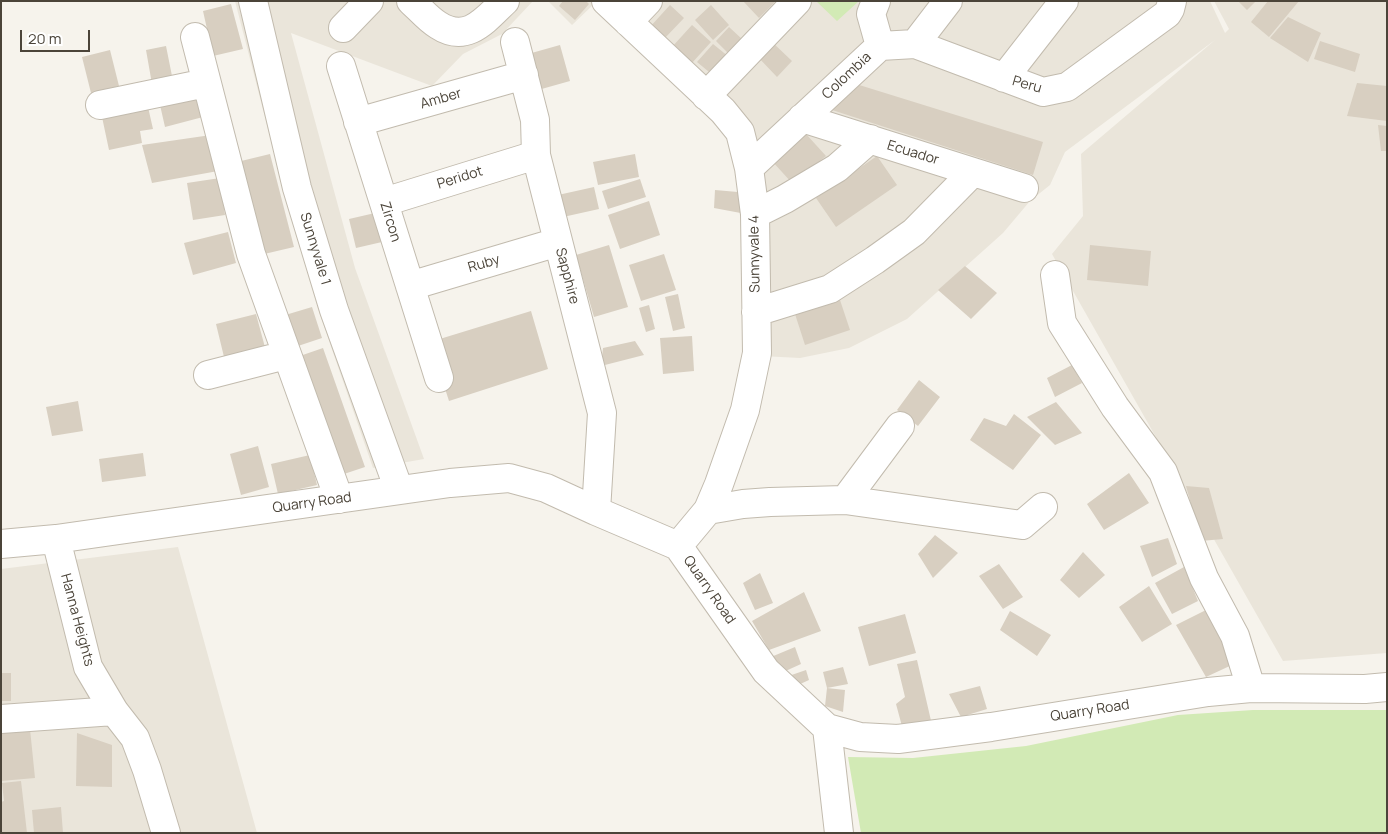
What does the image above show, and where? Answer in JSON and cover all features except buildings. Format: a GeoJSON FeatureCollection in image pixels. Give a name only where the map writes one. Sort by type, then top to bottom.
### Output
{"type":"FeatureCollection","features":[{"type":"Feature","properties":{"kind":"street","name":"Sunnyvale 1"},"geometry":{"type":"LineString","coordinates":[[253,1],[300,197],[334,310],[399,490]]}},
{"type":"Feature","properties":{"kind":"street"},"geometry":{"type":"LineString","coordinates":[[343,28],[369,1]]}},
{"type":"Feature","properties":{"kind":"street"},"geometry":{"type":"LineString","coordinates":[[411,1],[438,26],[456,33],[470,30],[505,1]]}},
{"type":"Feature","properties":{"kind":"street","name":"Sunnyvale 4"},"geometry":{"type":"LineString","coordinates":[[606,1],[723,111],[740,132],[750,168],[755,214],[757,353],[745,410],[719,484],[708,510],[678,546]]}},
{"type":"Feature","properties":{"kind":"street"},"geometry":{"type":"LineString","coordinates":[[628,22],[648,1]]}},
{"type":"Feature","properties":{"kind":"street"},"geometry":{"type":"LineString","coordinates":[[706,96],[797,1]]}},
{"type":"Feature","properties":{"kind":"street"},"geometry":{"type":"LineString","coordinates":[[876,1],[871,14],[880,46]]}},
{"type":"Feature","properties":{"kind":"street"},"geometry":{"type":"LineString","coordinates":[[915,44],[948,1]]}},
{"type":"Feature","properties":{"kind":"street"},"geometry":{"type":"LineString","coordinates":[[1004,78],[1064,1]]}},
{"type":"Feature","properties":{"kind":"street","name":"Peru"},"geometry":{"type":"LineString","coordinates":[[915,44],[1043,92],[1067,87],[1167,14],[1172,1]]}},
{"type":"Feature","properties":{"kind":"street"},"geometry":{"type":"LineString","coordinates":[[196,37],[206,83],[251,254],[339,499]]}},
{"type":"Feature","properties":{"kind":"street","name":"Sapphire"},"geometry":{"type":"LineString","coordinates":[[516,42],[535,120],[536,155],[602,413],[596,512]]}},
{"type":"Feature","properties":{"kind":"street","name":"Colombia"},"geometry":{"type":"LineString","coordinates":[[750,168],[880,46],[915,44]]}},
{"type":"Feature","properties":{"kind":"street","name":"Zircon"},"geometry":{"type":"LineString","coordinates":[[341,66],[439,378]]}},
{"type":"Feature","properties":{"kind":"street","name":"Amber"},"geometry":{"type":"LineString","coordinates":[[358,122],[524,75]]}},
{"type":"Feature","properties":{"kind":"street"},"geometry":{"type":"LineString","coordinates":[[100,105],[206,83]]}},
{"type":"Feature","properties":{"kind":"street","name":"Ecuador"},"geometry":{"type":"LineString","coordinates":[[802,118],[1024,188]]}},
{"type":"Feature","properties":{"kind":"street"},"geometry":{"type":"LineString","coordinates":[[755,214],[785,199],[837,168],[870,140]]}},
{"type":"Feature","properties":{"kind":"street","name":"Peridot"},"geometry":{"type":"LineString","coordinates":[[384,202],[536,155]]}},
{"type":"Feature","properties":{"kind":"street"},"geometry":{"type":"LineString","coordinates":[[756,312],[830,289],[860,270],[914,232],[973,172]]}},
{"type":"Feature","properties":{"kind":"street","name":"Ruby"},"geometry":{"type":"LineString","coordinates":[[410,286],[558,242]]}},
{"type":"Feature","properties":{"kind":"street"},"geometry":{"type":"LineString","coordinates":[[1055,275],[1062,323],[1114,407],[1163,472],[1204,578],[1235,636],[1251,688]]}},
{"type":"Feature","properties":{"kind":"street"},"geometry":{"type":"LineString","coordinates":[[208,375],[286,355]]}},
{"type":"Feature","properties":{"kind":"street"},"geometry":{"type":"LineString","coordinates":[[845,500],[900,426]]}},
{"type":"Feature","properties":{"kind":"street","name":"Quarry Road"},"geometry":{"type":"LineString","coordinates":[[1,544],[56,539],[450,483],[510,478],[546,488],[596,512],[678,546],[766,672],[827,728],[860,736],[898,739],[1001,725],[1208,692],[1251,688],[1366,689],[1387,687]]}},
{"type":"Feature","properties":{"kind":"street"},"geometry":{"type":"LineString","coordinates":[[708,510],[770,502],[845,500],[1022,525],[1043,508]]}},
{"type":"Feature","properties":{"kind":"street","name":"Hanna Heights"},"geometry":{"type":"LineString","coordinates":[[56,539],[88,667],[114,711],[135,738],[166,833]]}},
{"type":"Feature","properties":{"kind":"street"},"geometry":{"type":"LineString","coordinates":[[1,719],[114,711]]}},
{"type":"Feature","properties":{"kind":"street"},"geometry":{"type":"LineString","coordinates":[[827,728],[839,833]]}},
{"type":"Feature","properties":{"kind":"shaded area"},"geometry":{"type":"Polygon","coordinates":[[[235,1],[533,1],[502,34],[463,54],[432,86],[291,33],[355,268],[424,459],[373,468],[318,309],[285,195],[235,1]]]}},
{"type":"Feature","properties":{"kind":"shaded area"},"geometry":{"type":"Polygon","coordinates":[[[548,1],[1210,1],[1225,33],[1229,29],[1214,1],[1387,1],[1387,653],[1283,661],[1052,254],[1083,216],[1081,154],[1215,40],[1065,152],[1050,185],[1030,201],[1003,233],[907,319],[849,348],[800,358],[742,355],[748,311],[750,219],[734,145],[702,111],[593,5],[572,25],[548,1]]]}},
{"type":"Feature","properties":{"kind":"shaded area"},"geometry":{"type":"Polygon","coordinates":[[[178,547],[257,833],[1,833],[1,569],[178,547]]]}},
{"type":"Feature","properties":{"kind":"green space"},"geometry":{"type":"Polygon","coordinates":[[[816,1],[859,1],[837,21],[816,1]]]}},
{"type":"Feature","properties":{"kind":"green space"},"geometry":{"type":"Polygon","coordinates":[[[1253,710],[1387,710],[1387,833],[861,833],[848,757],[913,758],[1026,746],[1178,715],[1253,710]]]}}]}
